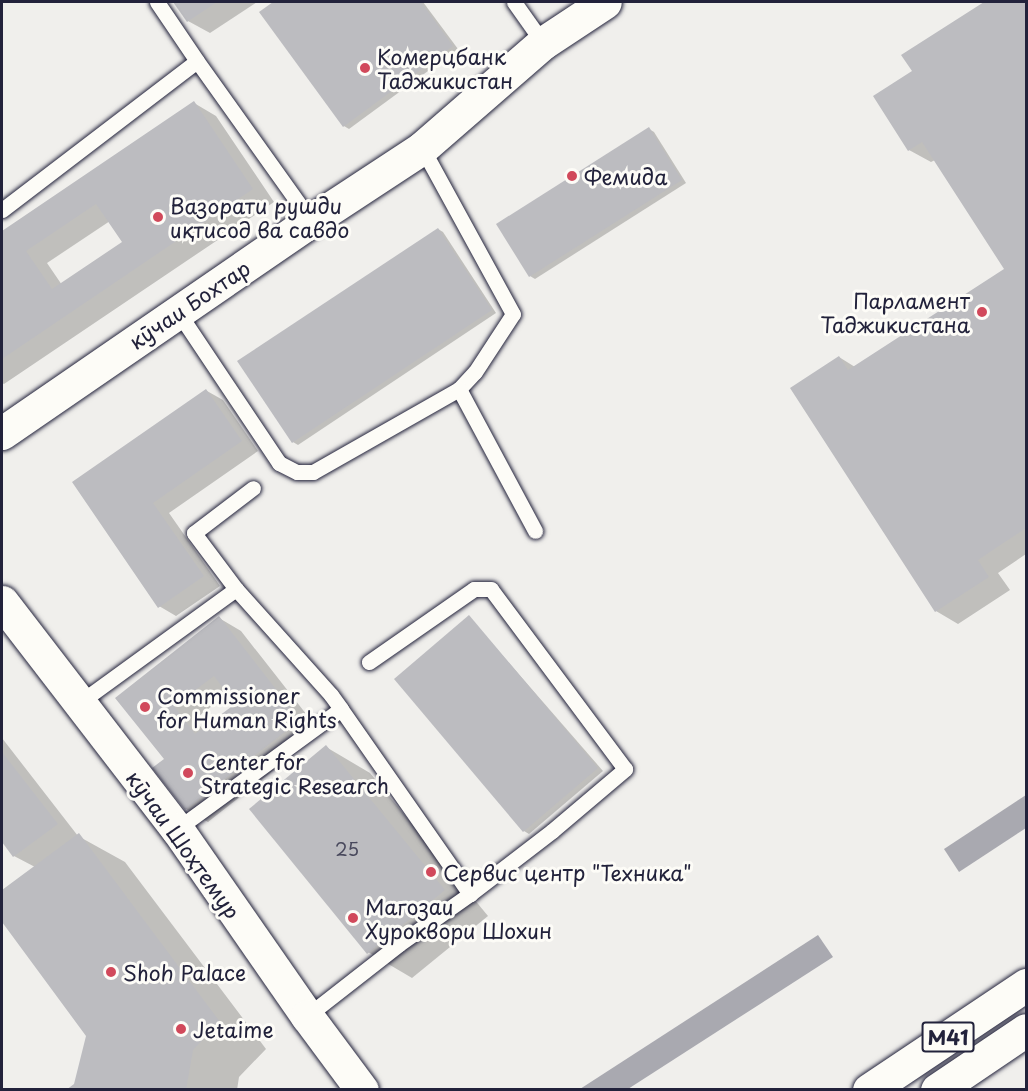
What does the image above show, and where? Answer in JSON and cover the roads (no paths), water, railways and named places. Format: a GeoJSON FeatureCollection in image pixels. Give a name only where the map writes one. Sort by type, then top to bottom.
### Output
{"type":"FeatureCollection","features":[{"type":"Feature","properties":{"kind":"main road","name":"кӯчаи Бохтар"},"geometry":{"type":"LineString","coordinates":[[2,433],[311,221],[422,148],[543,43],[605,2]]}},
{"type":"Feature","properties":{"kind":"main road","name":"кӯчаи Шоҳтемур"},"geometry":{"type":"LineString","coordinates":[[2,602],[177,829],[307,1016],[362,1089]]}},
{"type":"Feature","properties":{"kind":"main road","name":"M41"},"geometry":{"type":"LineString","coordinates":[[869,1089],[1026,985]]}},
{"type":"Feature","properties":{"kind":"main road","name":"M41"},"geometry":{"type":"LineString","coordinates":[[937,1089],[1026,1030]]}},
{"type":"Feature","properties":{"kind":"lane"},"geometry":{"type":"LineString","coordinates":[[157,2],[311,221]]}},
{"type":"Feature","properties":{"kind":"lane"},"geometry":{"type":"LineString","coordinates":[[514,2],[543,43]]}},
{"type":"Feature","properties":{"kind":"lane"},"geometry":{"type":"LineString","coordinates":[[2,210],[197,61]]}},
{"type":"Feature","properties":{"kind":"lane"},"geometry":{"type":"LineString","coordinates":[[178,312],[279,463],[297,472],[313,472],[459,389],[475,372],[513,314],[422,148]]}},
{"type":"Feature","properties":{"kind":"lane"},"geometry":{"type":"LineString","coordinates":[[459,389],[535,531]]}},
{"type":"Feature","properties":{"kind":"lane"},"geometry":{"type":"LineString","coordinates":[[253,488],[194,533],[236,589],[341,709],[470,894]]}},
{"type":"Feature","properties":{"kind":"lane"},"geometry":{"type":"LineString","coordinates":[[79,704],[236,589]]}},
{"type":"Feature","properties":{"kind":"lane"},"geometry":{"type":"LineString","coordinates":[[307,1016],[399,944],[470,894],[552,831],[625,769],[491,589],[474,589],[369,662]]}},
{"type":"Feature","properties":{"kind":"lane"},"geometry":{"type":"LineString","coordinates":[[177,829],[341,709]]}},
{"type":"Feature","properties":{"kind":"place","name":"Комерцбанк Таджикистан"},"geometry":{"type":"Point","coordinates":[365,68]}},
{"type":"Feature","properties":{"kind":"place","name":"Фемида"},"geometry":{"type":"Point","coordinates":[572,176]}},
{"type":"Feature","properties":{"kind":"place","name":"Вазорати рушди иқтисод ва савдо"},"geometry":{"type":"Point","coordinates":[158,217]}},
{"type":"Feature","properties":{"kind":"place","name":"Парламент Таджикистана"},"geometry":{"type":"Point","coordinates":[982,312]}},
{"type":"Feature","properties":{"kind":"place","name":"Commissioner for Human Rights"},"geometry":{"type":"Point","coordinates":[145,707]}},
{"type":"Feature","properties":{"kind":"place","name":"Center for Strategic Research"},"geometry":{"type":"Point","coordinates":[188,773]}},
{"type":"Feature","properties":{"kind":"place","name":"Сервис центр \"Техника\""},"geometry":{"type":"Point","coordinates":[431,872]}},
{"type":"Feature","properties":{"kind":"place","name":"Магозаи Хуроквори Шохин"},"geometry":{"type":"Point","coordinates":[353,918]}},
{"type":"Feature","properties":{"kind":"place","name":"Shoh Palace"},"geometry":{"type":"Point","coordinates":[111,972]}},
{"type":"Feature","properties":{"kind":"place","name":"Jetaime"},"geometry":{"type":"Point","coordinates":[181,1029]}}]}
